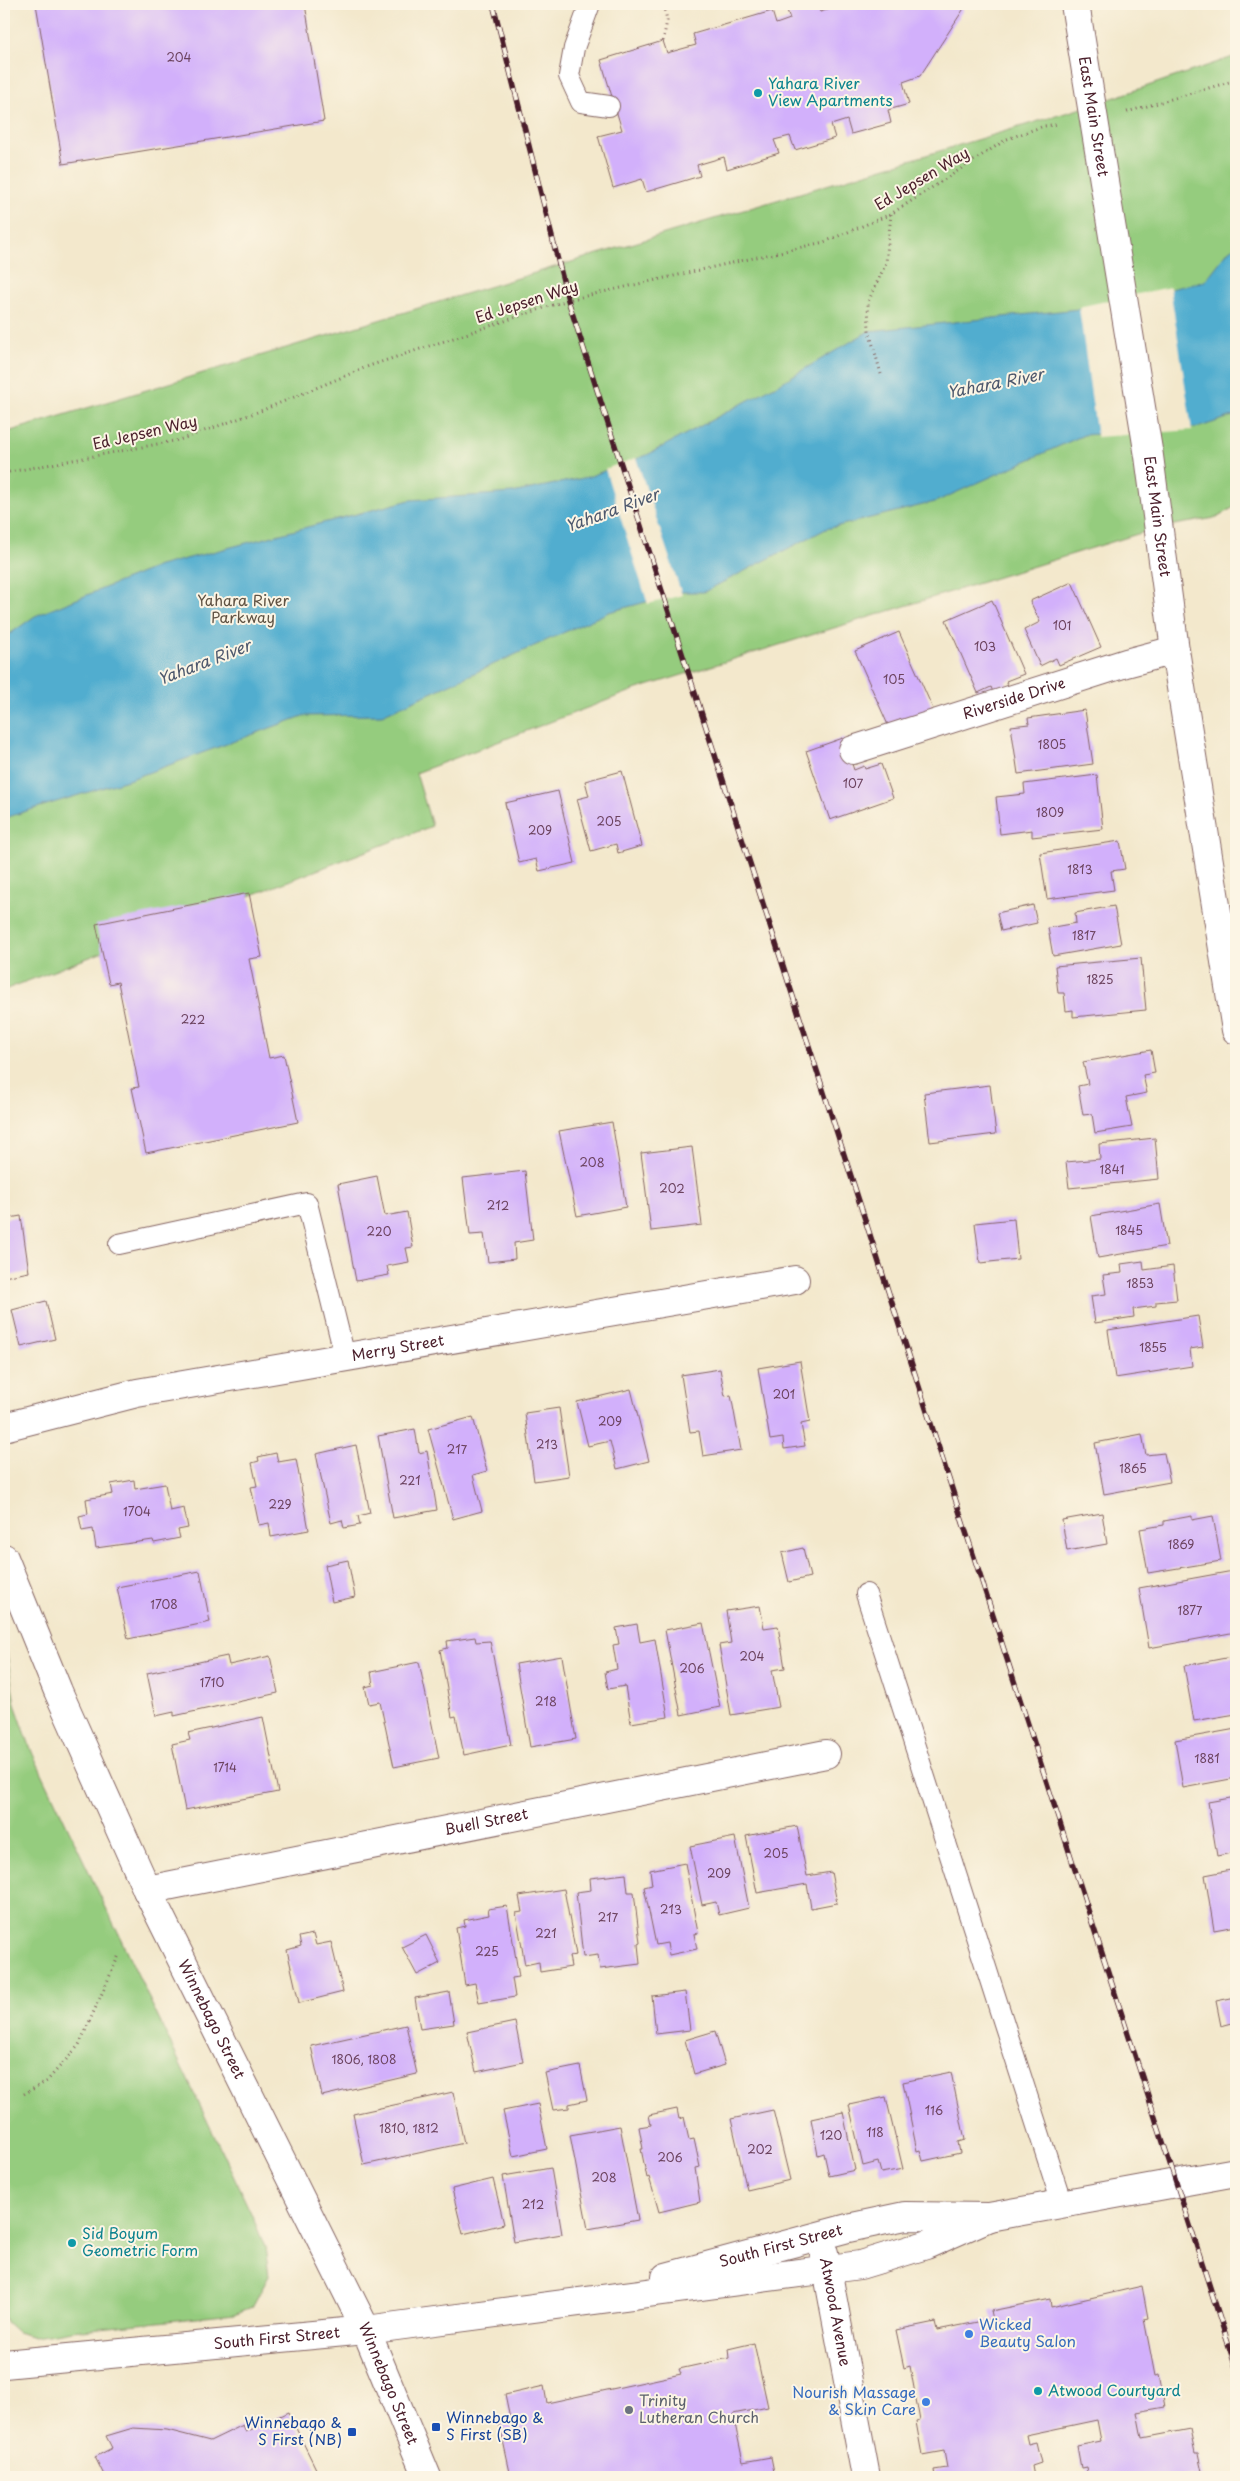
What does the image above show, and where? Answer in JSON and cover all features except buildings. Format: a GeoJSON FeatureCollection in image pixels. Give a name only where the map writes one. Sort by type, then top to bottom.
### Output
{"type":"FeatureCollection","features":[{"type":"Feature","properties":{"kind":"street","name":"East Main Street"},"geometry":{"type":"LineString","coordinates":[[1075,4],[1149,456],[1175,650],[1236,1030]]}},
{"type":"Feature","properties":{"kind":"street","name":"Riverside Drive"},"geometry":{"type":"LineString","coordinates":[[852,750],[1126,663],[1175,650]]}},
{"type":"Feature","properties":{"kind":"street","name":"Merry Street"},"geometry":{"type":"LineString","coordinates":[[4,1427],[136,1393],[795,1280]]}},
{"type":"Feature","properties":{"kind":"street","name":"Winnebago Street"},"geometry":{"type":"LineString","coordinates":[[4,1558],[58,1691],[147,1890],[366,2330],[427,2477]]}},
{"type":"Feature","properties":{"kind":"street","name":"Buell Street"},"geometry":{"type":"LineString","coordinates":[[147,1890],[826,1754]]}},
{"type":"Feature","properties":{"kind":"street","name":"South First Street"},"geometry":{"type":"LineString","coordinates":[[577,2302],[820,2236],[905,2216],[989,2218],[1236,2172]]}},
{"type":"Feature","properties":{"kind":"street","name":"South First Street"},"geometry":{"type":"LineString","coordinates":[[4,2364],[366,2330],[860,2265],[926,2245],[989,2218]]}},
{"type":"Feature","properties":{"kind":"street","name":"Atwood Avenue"},"geometry":{"type":"LineString","coordinates":[[820,2236],[828,2269],[866,2477]]}},
{"type":"Feature","properties":{"kind":"lane"},"geometry":{"type":"LineString","coordinates":[[590,4],[574,48],[569,76],[581,102],[609,106]]}},
{"type":"Feature","properties":{"kind":"lane"},"geometry":{"type":"LineString","coordinates":[[119,1244],[307,1203],[345,1357]]}},
{"type":"Feature","properties":{"kind":"lane"},"geometry":{"type":"LineString","coordinates":[[866,1594],[1062,2204]]}},
{"type":"Feature","properties":{"kind":"path"},"geometry":{"type":"LineString","coordinates":[[663,41],[667,21],[664,4]]}},
{"type":"Feature","properties":{"kind":"path"},"geometry":{"type":"LineString","coordinates":[[1144,108],[1236,80]]}},
{"type":"Feature","properties":{"kind":"path","name":"Ed Jepsen Way"},"geometry":{"type":"LineString","coordinates":[[4,472],[180,440],[263,410],[370,366],[568,300],[824,242],[891,214],[1007,139],[1044,126]]}},
{"type":"Feature","properties":{"kind":"path"},"geometry":{"type":"LineString","coordinates":[[881,374],[870,331],[868,302],[886,264],[891,214]]}},
{"type":"Feature","properties":{"kind":"path"},"geometry":{"type":"LineString","coordinates":[[24,2094],[47,2081],[79,2045],[119,1955]]}},
{"type":"Feature","properties":{"kind":"green space","name":"Yahara River Parkway"},"geometry":{"type":"Polygon","coordinates":[[[1236,56],[1236,506],[1215,518],[1157,528],[637,689],[416,773],[432,826],[4,990],[4,433],[1092,105],[1236,56]]]}},
{"type":"Feature","properties":{"kind":"green space"},"geometry":{"type":"Polygon","coordinates":[[[4,1635],[15,1704],[32,1752],[251,2213],[265,2247],[269,2276],[252,2307],[234,2314],[72,2331],[35,2337],[17,2332],[6,2322],[4,2315],[4,1635]]]}},
{"type":"Feature","properties":{"kind":"water","name":"Yahara River"},"geometry":{"type":"Polygon","coordinates":[[[1236,246],[1236,415],[1200,427],[1084,435],[935,502],[826,529],[704,592],[683,592],[609,612],[382,715],[303,716],[131,779],[4,818],[4,638],[35,616],[159,566],[410,500],[512,493],[588,477],[647,455],[784,381],[869,331],[1088,308],[1205,281],[1229,250],[1236,246]]]}},
{"type":"Feature","properties":{"kind":"pier"},"geometry":{"type":"Polygon","coordinates":[[[1170,287],[1192,430],[1097,437],[1079,307],[1170,287]]]}},
{"type":"Feature","properties":{"kind":"pier"},"geometry":{"type":"Polygon","coordinates":[[[636,458],[682,595],[648,604],[605,469],[636,458]]]}},
{"type":"Feature","properties":{"kind":"railway"},"geometry":{"type":"LineString","coordinates":[[493,4],[568,300],[1236,2368]]}},
{"type":"Feature","properties":{"kind":"place","name":"Yahara River View Apartments"},"geometry":{"type":"Point","coordinates":[758,93]}},
{"type":"Feature","properties":{"kind":"place","name":"Sid Boyum Geometric Form"},"geometry":{"type":"Point","coordinates":[72,2243]}},
{"type":"Feature","properties":{"kind":"place","name":"Wicked Beauty Salon"},"geometry":{"type":"Point","coordinates":[969,2334]}},
{"type":"Feature","properties":{"kind":"place","name":"Atwood Courtyard"},"geometry":{"type":"Point","coordinates":[1038,2391]}},
{"type":"Feature","properties":{"kind":"place","name":"Nourish Massage & Skin Care"},"geometry":{"type":"Point","coordinates":[926,2402]}},
{"type":"Feature","properties":{"kind":"place","name":"Trinity Lutheran Church"},"geometry":{"type":"Point","coordinates":[629,2410]}},
{"type":"Feature","properties":{"kind":"place","name":"Winnebago & S First (SB)"},"geometry":{"type":"Point","coordinates":[436,2427]}},
{"type":"Feature","properties":{"kind":"place","name":"Winnebago & S First (NB)"},"geometry":{"type":"Point","coordinates":[352,2432]}}]}
